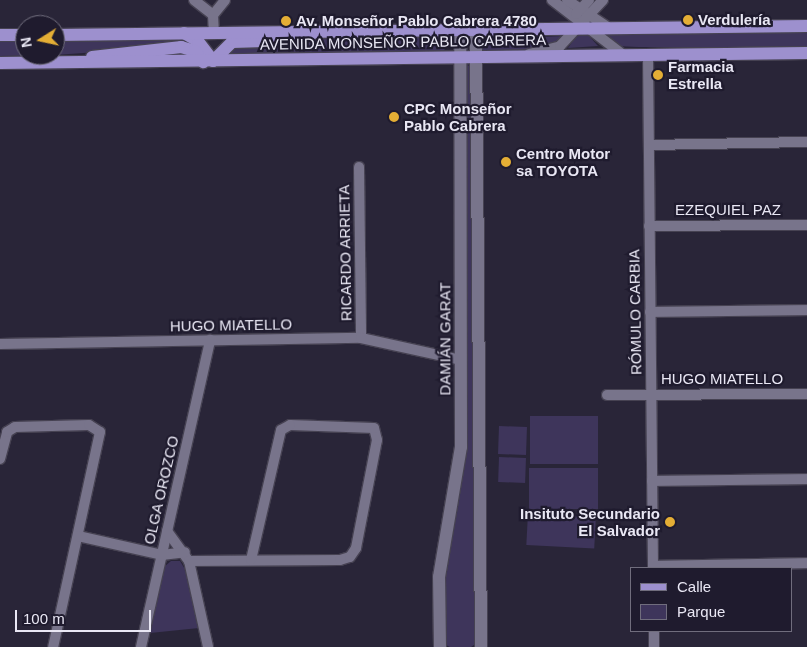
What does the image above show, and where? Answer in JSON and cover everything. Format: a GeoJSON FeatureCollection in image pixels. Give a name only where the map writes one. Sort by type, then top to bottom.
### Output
{"type":"FeatureCollection","features":[{"type":"Feature","properties":{"kind":"main road","name":"AVENIDA MONSEÑOR PABLO CABRERA"},"geometry":{"type":"LineString","coordinates":[[65,35],[322,30],[559,29],[581,21],[609,28],[807,26]]}},
{"type":"Feature","properties":{"kind":"main road","name":"DAMIÁN GARAT"},"geometry":{"type":"LineString","coordinates":[[440,647],[439,577],[460,458],[462,402],[460,29]]}},
{"type":"Feature","properties":{"kind":"main road"},"geometry":{"type":"LineString","coordinates":[[476,29],[481,647]]}},
{"type":"Feature","properties":{"kind":"main road"},"geometry":{"type":"LineString","coordinates":[[208,61],[232,42],[298,40],[322,30]]}},
{"type":"Feature","properties":{"kind":"main road"},"geometry":{"type":"LineString","coordinates":[[184,33],[198,41],[208,61]]}},
{"type":"Feature","properties":{"kind":"main road"},"geometry":{"type":"LineString","coordinates":[[0,35],[15,35]]}},
{"type":"Feature","properties":{"kind":"main road"},"geometry":{"type":"LineString","coordinates":[[0,63],[70,63],[112,52],[181,47],[195,51],[208,61]]}},
{"type":"Feature","properties":{"kind":"main road","name":"AVENIDA MONSEÑOR PABLO CABRERA"},"geometry":{"type":"LineString","coordinates":[[208,61],[807,53]]}},
{"type":"Feature","properties":{"kind":"street"},"geometry":{"type":"LineString","coordinates":[[194,0],[213,15]]}},
{"type":"Feature","properties":{"kind":"street"},"geometry":{"type":"LineString","coordinates":[[214,32],[213,15],[225,0]]}},
{"type":"Feature","properties":{"kind":"street"},"geometry":{"type":"LineString","coordinates":[[552,0],[581,21],[610,49],[626,55]]}},
{"type":"Feature","properties":{"kind":"street"},"geometry":{"type":"LineString","coordinates":[[567,0],[581,21]]}},
{"type":"Feature","properties":{"kind":"street"},"geometry":{"type":"LineString","coordinates":[[581,21],[589,0]]}},
{"type":"Feature","properties":{"kind":"street"},"geometry":{"type":"LineString","coordinates":[[524,57],[560,46],[602,0]]}},
{"type":"Feature","properties":{"kind":"street","name":"RÓMULO CARBIA"},"geometry":{"type":"LineString","coordinates":[[648,55],[653,567]]}},
{"type":"Feature","properties":{"kind":"street"},"geometry":{"type":"LineString","coordinates":[[649,145],[807,142]]}},
{"type":"Feature","properties":{"kind":"street","name":"RICARDO ARRIETA"},"geometry":{"type":"LineString","coordinates":[[359,167],[361,338]]}},
{"type":"Feature","properties":{"kind":"street","name":"EZEQUIEL PAZ"},"geometry":{"type":"LineString","coordinates":[[649,226],[807,225]]}},
{"type":"Feature","properties":{"kind":"street"},"geometry":{"type":"LineString","coordinates":[[650,312],[807,310]]}},
{"type":"Feature","properties":{"kind":"street","name":"HUGO MIATELLO"},"geometry":{"type":"LineString","coordinates":[[0,344],[361,338],[461,360]]}},
{"type":"Feature","properties":{"kind":"street","name":"OLGA OROZCO"},"geometry":{"type":"LineString","coordinates":[[141,647],[210,340]]}},
{"type":"Feature","properties":{"kind":"street","name":"HUGO MIATELLO"},"geometry":{"type":"LineString","coordinates":[[607,395],[807,394]]}},
{"type":"Feature","properties":{"kind":"street"},"geometry":{"type":"LineString","coordinates":[[462,402],[479,402]]}},
{"type":"Feature","properties":{"kind":"street"},"geometry":{"type":"LineString","coordinates":[[78,536],[162,555],[252,560],[350,558],[356,548],[378,440],[374,428],[290,425],[282,430],[252,560]]}},
{"type":"Feature","properties":{"kind":"street"},"geometry":{"type":"LineString","coordinates":[[0,459],[10,429],[97,428],[100,440],[53,647]]}},
{"type":"Feature","properties":{"kind":"street"},"geometry":{"type":"LineString","coordinates":[[652,481],[807,480]]}},
{"type":"Feature","properties":{"kind":"street"},"geometry":{"type":"LineString","coordinates":[[167,531],[187,556],[208,647]]}},
{"type":"Feature","properties":{"kind":"street"},"geometry":{"type":"LineString","coordinates":[[653,567],[807,564]]}},
{"type":"Feature","properties":{"kind":"street"},"geometry":{"type":"LineString","coordinates":[[654,632],[654,647]]}},
{"type":"Feature","properties":{"kind":"green space"},"geometry":{"type":"Polygon","coordinates":[[[807,32],[807,48],[615,46],[606,35],[807,32]]]}},
{"type":"Feature","properties":{"kind":"green space"},"geometry":{"type":"Polygon","coordinates":[[[577,35],[589,36],[598,46],[568,48],[577,35]]]}},
{"type":"Feature","properties":{"kind":"green space"},"geometry":{"type":"Polygon","coordinates":[[[347,36],[447,36],[451,43],[443,51],[223,55],[231,47],[347,36]]]}},
{"type":"Feature","properties":{"kind":"green space"},"geometry":{"type":"Polygon","coordinates":[[[562,36],[559,42],[524,50],[479,51],[485,40],[562,36]]]}},
{"type":"Feature","properties":{"kind":"green space"},"geometry":{"type":"Polygon","coordinates":[[[179,40],[197,45],[65,54],[65,42],[179,40]]]}},
{"type":"Feature","properties":{"kind":"green space"},"geometry":{"type":"Polygon","coordinates":[[[0,42],[15,42],[15,56],[0,56],[0,42]]]}},
{"type":"Feature","properties":{"kind":"green space"},"geometry":{"type":"Polygon","coordinates":[[[471,65],[478,642],[471,647],[450,647],[444,644],[442,592],[460,484],[466,66],[471,65]]]}},
{"type":"Feature","properties":{"kind":"green space"},"geometry":{"type":"Polygon","coordinates":[[[530,416],[598,416],[598,464],[530,464],[530,416]]]}},
{"type":"Feature","properties":{"kind":"green space"},"geometry":{"type":"Polygon","coordinates":[[[499,426],[527,427],[526,455],[498,454],[499,426]]]}},
{"type":"Feature","properties":{"kind":"green space"},"geometry":{"type":"Polygon","coordinates":[[[499,457],[526,458],[525,483],[498,482],[499,457]]]}},
{"type":"Feature","properties":{"kind":"green space"},"geometry":{"type":"Polygon","coordinates":[[[529,468],[598,468],[598,509],[529,509],[529,468]]]}},
{"type":"Feature","properties":{"kind":"green space"},"geometry":{"type":"Polygon","coordinates":[[[528,513],[596,517],[594,549],[526,545],[528,513]]]}},
{"type":"Feature","properties":{"kind":"green space"},"geometry":{"type":"Polygon","coordinates":[[[171,561],[180,561],[186,571],[199,628],[150,633],[164,567],[171,561]]]}},
{"type":"Feature","properties":{"kind":"place","name":"Verdulería"},"geometry":{"type":"Point","coordinates":[688,20]}},
{"type":"Feature","properties":{"kind":"place","name":"Av. Monseñor Pablo Cabrera 4780"},"geometry":{"type":"Point","coordinates":[286,21]}},
{"type":"Feature","properties":{"kind":"place","name":"Farmacia Estrella"},"geometry":{"type":"Point","coordinates":[658,75]}},
{"type":"Feature","properties":{"kind":"place","name":"CPC Monseñor Pablo Cabrera"},"geometry":{"type":"Point","coordinates":[394,117]}},
{"type":"Feature","properties":{"kind":"place","name":"Centro Motor sa TOYOTA"},"geometry":{"type":"Point","coordinates":[506,162]}},
{"type":"Feature","properties":{"kind":"place","name":"Insituto Secundario El Salvador"},"geometry":{"type":"Point","coordinates":[670,522]}}]}
